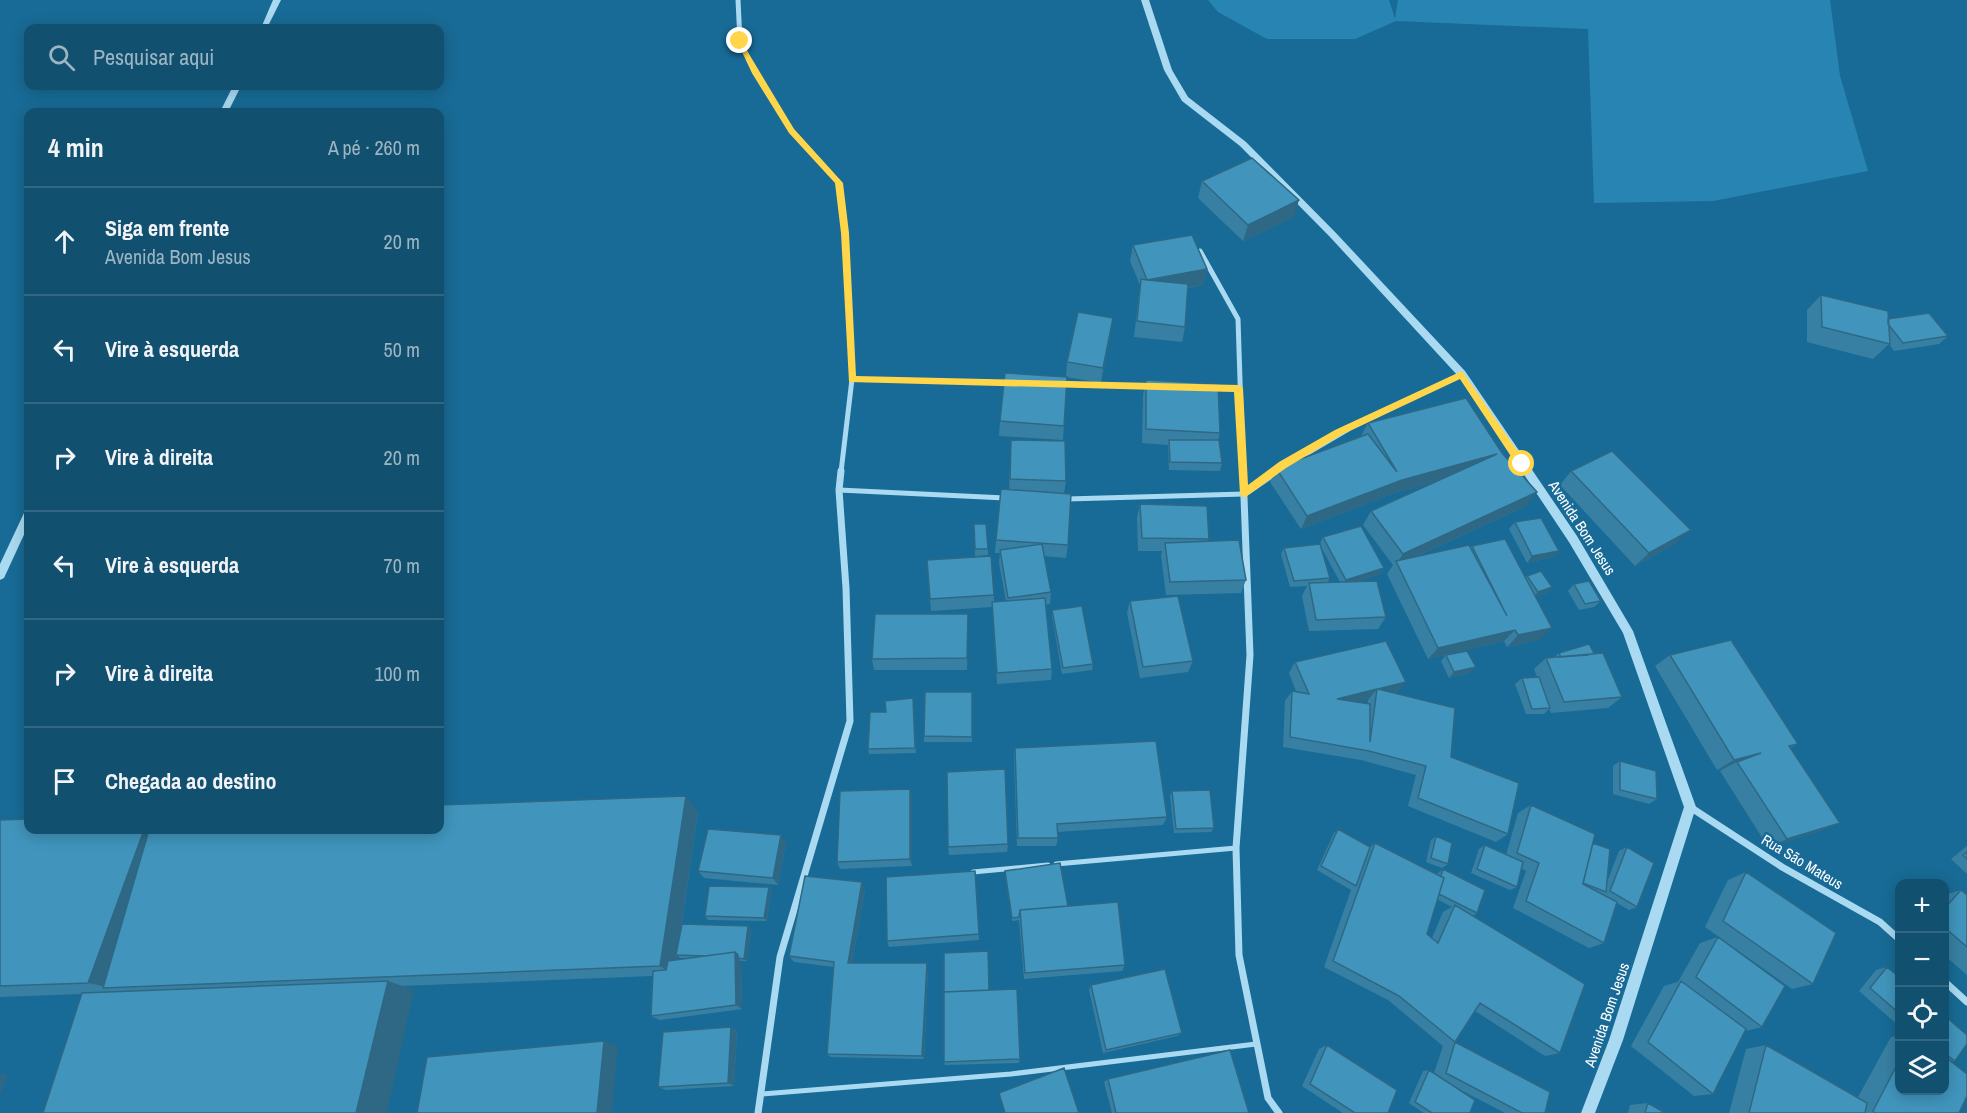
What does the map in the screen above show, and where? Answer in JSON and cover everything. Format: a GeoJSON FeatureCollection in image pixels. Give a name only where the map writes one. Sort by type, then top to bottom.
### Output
{"type":"FeatureCollection","features":[{"type":"Feature","properties":{"kind":"street"},"geometry":{"type":"LineString","coordinates":[[266,24],[277,0]]}},
{"type":"Feature","properties":{"kind":"street"},"geometry":{"type":"LineString","coordinates":[[738,0],[740,41],[755,73],[792,131],[839,183],[845,233],[852,379],[839,490],[846,588],[850,721],[780,957],[758,1113]]}},
{"type":"Feature","properties":{"kind":"street","name":"Avenida Bom Jesus"},"geometry":{"type":"LineString","coordinates":[[1145,0],[1167,70],[1185,99],[1244,144],[1333,235],[1462,374],[1574,539],[1628,631],[1690,807],[1616,1040],[1588,1113]]}},
{"type":"Feature","properties":{"kind":"street"},"geometry":{"type":"LineString","coordinates":[[226,108],[235,90]]}},
{"type":"Feature","properties":{"kind":"street"},"geometry":{"type":"LineString","coordinates":[[1200,251],[1238,319],[1250,655],[1236,848],[1239,954],[1268,1098],[1279,1113]]}},
{"type":"Feature","properties":{"kind":"street"},"geometry":{"type":"LineString","coordinates":[[1244,494],[1283,465],[1338,433],[1462,374]]}},
{"type":"Feature","properties":{"kind":"street"},"geometry":{"type":"LineString","coordinates":[[0,576],[24,525]]}},
{"type":"Feature","properties":{"kind":"street","name":"Rua São Mateus"},"geometry":{"type":"LineString","coordinates":[[1690,807],[1782,867],[1880,922],[1895,936]]}},
{"type":"Feature","properties":{"kind":"street"},"geometry":{"type":"LineString","coordinates":[[1949,986],[1967,1002]]}},
{"type":"Feature","properties":{"kind":"lane"},"geometry":{"type":"LineString","coordinates":[[852,379],[1016,383]]}},
{"type":"Feature","properties":{"kind":"lane"},"geometry":{"type":"LineString","coordinates":[[1051,384],[1157,386]]}},
{"type":"Feature","properties":{"kind":"lane"},"geometry":{"type":"LineString","coordinates":[[1203,387],[1239,388]]}},
{"type":"Feature","properties":{"kind":"lane"},"geometry":{"type":"LineString","coordinates":[[839,490],[1016,498]]}},
{"type":"Feature","properties":{"kind":"lane"},"geometry":{"type":"LineString","coordinates":[[1063,499],[1244,494]]}},
{"type":"Feature","properties":{"kind":"lane"},"geometry":{"type":"LineString","coordinates":[[973,872],[1236,848]]}},
{"type":"Feature","properties":{"kind":"lane"},"geometry":{"type":"LineString","coordinates":[[762,1094],[1011,1074],[1256,1044]]}},
{"type":"Feature","properties":{"kind":"shaded area"},"geometry":{"type":"Polygon","coordinates":[[[1208,0],[1389,0],[1395,19],[1398,0],[1830,0],[1840,76],[1868,171],[1713,201],[1594,203],[1588,29],[1396,21],[1355,39],[1267,39],[1218,12],[1208,0]]]}},
{"type":"Feature","properties":{"kind":"building"},"geometry":{"type":"Polygon","coordinates":[[[1252,158],[1299,200],[1248,225],[1202,181],[1252,158]]]}},
{"type":"Feature","properties":{"kind":"building"},"geometry":{"type":"Polygon","coordinates":[[[1192,235],[1207,269],[1147,280],[1133,245],[1192,235]]]}},
{"type":"Feature","properties":{"kind":"building"},"geometry":{"type":"Polygon","coordinates":[[[1141,279],[1188,284],[1185,327],[1137,321],[1141,279]]]}},
{"type":"Feature","properties":{"kind":"building"},"geometry":{"type":"Polygon","coordinates":[[[1821,295],[1888,311],[1890,344],[1822,327],[1821,295]]]}},
{"type":"Feature","properties":{"kind":"building"},"geometry":{"type":"Polygon","coordinates":[[[1078,312],[1113,318],[1103,368],[1067,362],[1078,312]]]}},
{"type":"Feature","properties":{"kind":"building"},"geometry":{"type":"Polygon","coordinates":[[[1929,313],[1948,336],[1903,343],[1888,324],[1888,319],[1929,313]]]}},
{"type":"Feature","properties":{"kind":"building"},"geometry":{"type":"Polygon","coordinates":[[[1005,373],[1067,377],[1064,426],[1000,421],[1005,373]]]}},
{"type":"Feature","properties":{"kind":"building"},"geometry":{"type":"Polygon","coordinates":[[[1146,380],[1218,384],[1220,433],[1146,429],[1146,380]]]}},
{"type":"Feature","properties":{"kind":"building"},"geometry":{"type":"Polygon","coordinates":[[[1466,398],[1502,453],[1537,492],[1403,554],[1371,511],[1497,454],[1402,480],[1307,516],[1276,468],[1368,434],[1397,472],[1368,423],[1466,398]]]}},
{"type":"Feature","properties":{"kind":"building"},"geometry":{"type":"Polygon","coordinates":[[[1011,440],[1065,441],[1066,481],[1010,479],[1011,440]]]}},
{"type":"Feature","properties":{"kind":"building"},"geometry":{"type":"Polygon","coordinates":[[[1169,440],[1219,440],[1222,463],[1170,462],[1169,440]]]}},
{"type":"Feature","properties":{"kind":"building"},"geometry":{"type":"Polygon","coordinates":[[[1612,451],[1691,530],[1649,553],[1571,471],[1612,451]]]}},
{"type":"Feature","properties":{"kind":"building"},"geometry":{"type":"Polygon","coordinates":[[[1001,489],[1071,494],[1068,545],[996,540],[1001,489]]]}},
{"type":"Feature","properties":{"kind":"building"},"geometry":{"type":"Polygon","coordinates":[[[1140,504],[1207,506],[1209,539],[1142,538],[1140,504]]]}},
{"type":"Feature","properties":{"kind":"building"},"geometry":{"type":"Polygon","coordinates":[[[1541,518],[1559,551],[1532,556],[1515,522],[1541,518]]]}},
{"type":"Feature","properties":{"kind":"building"},"geometry":{"type":"Polygon","coordinates":[[[974,524],[986,524],[988,549],[975,549],[974,524]]]}},
{"type":"Feature","properties":{"kind":"building"},"geometry":{"type":"Polygon","coordinates":[[[1361,526],[1384,568],[1346,580],[1323,537],[1361,526]]]}},
{"type":"Feature","properties":{"kind":"building"},"geometry":{"type":"Polygon","coordinates":[[[1505,539],[1552,628],[1518,635],[1515,630],[1438,648],[1396,561],[1469,545],[1507,616],[1472,546],[1505,539]]]}},
{"type":"Feature","properties":{"kind":"building"},"geometry":{"type":"Polygon","coordinates":[[[1239,540],[1246,580],[1170,582],[1165,543],[1239,540]]]}},
{"type":"Feature","properties":{"kind":"building"},"geometry":{"type":"Polygon","coordinates":[[[1042,544],[1051,592],[1008,598],[1000,550],[1042,544]]]}},
{"type":"Feature","properties":{"kind":"building"},"geometry":{"type":"Polygon","coordinates":[[[1320,544],[1330,578],[1294,581],[1284,548],[1320,544]]]}},
{"type":"Feature","properties":{"kind":"building"},"geometry":{"type":"Polygon","coordinates":[[[991,556],[994,595],[930,599],[927,560],[991,556]]]}},
{"type":"Feature","properties":{"kind":"building"},"geometry":{"type":"Polygon","coordinates":[[[1541,571],[1552,587],[1538,592],[1527,576],[1541,571]]]}},
{"type":"Feature","properties":{"kind":"building"},"geometry":{"type":"Polygon","coordinates":[[[1377,581],[1386,617],[1316,620],[1309,583],[1377,581]]]}},
{"type":"Feature","properties":{"kind":"building"},"geometry":{"type":"Polygon","coordinates":[[[1589,581],[1601,601],[1585,604],[1574,584],[1589,581]]]}},
{"type":"Feature","properties":{"kind":"building"},"geometry":{"type":"Polygon","coordinates":[[[1178,596],[1193,661],[1143,667],[1130,601],[1178,596]]]}},
{"type":"Feature","properties":{"kind":"building"},"geometry":{"type":"Polygon","coordinates":[[[1045,598],[1052,669],[997,673],[992,602],[1045,598]]]}},
{"type":"Feature","properties":{"kind":"building"},"geometry":{"type":"Polygon","coordinates":[[[1082,606],[1093,664],[1063,668],[1052,610],[1082,606]]]}},
{"type":"Feature","properties":{"kind":"building"},"geometry":{"type":"Polygon","coordinates":[[[875,614],[968,614],[967,658],[872,659],[875,614]]]}},
{"type":"Feature","properties":{"kind":"building"},"geometry":{"type":"Polygon","coordinates":[[[1731,640],[1798,744],[1789,746],[1840,823],[1787,839],[1737,762],[1761,753],[1734,760],[1670,655],[1731,640]]]}},
{"type":"Feature","properties":{"kind":"building"},"geometry":{"type":"Polygon","coordinates":[[[1386,641],[1406,682],[1378,689],[1455,708],[1451,757],[1519,783],[1508,834],[1418,798],[1426,766],[1369,751],[1290,737],[1292,691],[1309,694],[1295,662],[1386,641]],[[1377,689],[1337,699],[1370,704],[1370,742],[1377,689]]]}},
{"type":"Feature","properties":{"kind":"building"},"geometry":{"type":"Polygon","coordinates":[[[1589,644],[1594,653],[1561,657],[1559,653],[1589,644]]]}},
{"type":"Feature","properties":{"kind":"building"},"geometry":{"type":"Polygon","coordinates":[[[1467,651],[1476,667],[1454,672],[1446,655],[1467,651]]]}},
{"type":"Feature","properties":{"kind":"building"},"geometry":{"type":"Polygon","coordinates":[[[1603,653],[1622,697],[1564,702],[1546,658],[1603,653]]]}},
{"type":"Feature","properties":{"kind":"building"},"geometry":{"type":"Polygon","coordinates":[[[1539,677],[1550,708],[1532,709],[1522,678],[1539,677]]]}},
{"type":"Feature","properties":{"kind":"building"},"geometry":{"type":"Polygon","coordinates":[[[925,692],[972,692],[972,737],[924,736],[925,692]]]}},
{"type":"Feature","properties":{"kind":"building"},"geometry":{"type":"Polygon","coordinates":[[[913,698],[915,748],[868,749],[870,712],[886,712],[885,701],[913,698]]]}},
{"type":"Feature","properties":{"kind":"building"},"geometry":{"type":"Polygon","coordinates":[[[1156,741],[1167,817],[1057,824],[1058,838],[1018,838],[1015,748],[1156,741]]]}},
{"type":"Feature","properties":{"kind":"building"},"geometry":{"type":"Polygon","coordinates":[[[1620,761],[1656,771],[1657,799],[1620,790],[1620,761]]]}},
{"type":"Feature","properties":{"kind":"building"},"geometry":{"type":"Polygon","coordinates":[[[1005,769],[1008,844],[948,847],[947,772],[1005,769]]]}},
{"type":"Feature","properties":{"kind":"building"},"geometry":{"type":"Polygon","coordinates":[[[910,789],[910,859],[837,862],[840,791],[910,789]]]}},
{"type":"Feature","properties":{"kind":"building"},"geometry":{"type":"Polygon","coordinates":[[[1210,790],[1214,828],[1176,829],[1172,791],[1210,790]]]}},
{"type":"Feature","properties":{"kind":"building"},"geometry":{"type":"Polygon","coordinates":[[[686,796],[660,966],[103,988],[148,834],[444,834],[444,805],[686,796]]]}},
{"type":"Feature","properties":{"kind":"building"},"geometry":{"type":"Polygon","coordinates":[[[1531,805],[1595,834],[1583,884],[1617,902],[1604,943],[1526,901],[1539,863],[1517,853],[1531,805]]]}},
{"type":"Feature","properties":{"kind":"building"},"geometry":{"type":"Polygon","coordinates":[[[24,819],[24,834],[143,834],[88,983],[0,986],[0,820],[24,819]]]}},
{"type":"Feature","properties":{"kind":"building"},"geometry":{"type":"Polygon","coordinates":[[[708,829],[781,835],[773,878],[698,871],[708,829]]]}},
{"type":"Feature","properties":{"kind":"building"},"geometry":{"type":"Polygon","coordinates":[[[1338,829],[1370,847],[1356,886],[1321,866],[1338,829]]]}},
{"type":"Feature","properties":{"kind":"building"},"geometry":{"type":"Polygon","coordinates":[[[1436,836],[1452,843],[1448,864],[1431,858],[1436,836]]]}},
{"type":"Feature","properties":{"kind":"building"},"geometry":{"type":"Polygon","coordinates":[[[1375,843],[1444,878],[1427,934],[1438,943],[1455,905],[1585,984],[1560,1053],[1480,1003],[1455,1042],[1399,996],[1333,961],[1375,843]]]}},
{"type":"Feature","properties":{"kind":"building"},"geometry":{"type":"Polygon","coordinates":[[[1593,843],[1610,849],[1606,892],[1583,883],[1593,843]]]}},
{"type":"Feature","properties":{"kind":"building"},"geometry":{"type":"Polygon","coordinates":[[[1485,845],[1523,862],[1517,887],[1477,869],[1485,845]]]}},
{"type":"Feature","properties":{"kind":"building"},"geometry":{"type":"Polygon","coordinates":[[[1627,847],[1654,863],[1637,907],[1610,891],[1627,847]]]}},
{"type":"Feature","properties":{"kind":"building"},"geometry":{"type":"Polygon","coordinates":[[[1060,863],[1068,906],[1020,910],[1019,917],[1012,918],[1005,871],[1060,863]]]}},
{"type":"Feature","properties":{"kind":"building"},"geometry":{"type":"Polygon","coordinates":[[[1443,869],[1485,890],[1477,913],[1439,894],[1444,878],[1441,876],[1443,869]]]}},
{"type":"Feature","properties":{"kind":"building"},"geometry":{"type":"Polygon","coordinates":[[[975,871],[979,934],[887,941],[886,877],[975,871]]]}},
{"type":"Feature","properties":{"kind":"building"},"geometry":{"type":"Polygon","coordinates":[[[1746,872],[1836,933],[1813,984],[1723,921],[1746,872]]]}},
{"type":"Feature","properties":{"kind":"building"},"geometry":{"type":"Polygon","coordinates":[[[805,876],[862,882],[848,963],[927,963],[922,1056],[827,1054],[834,962],[789,956],[805,876]]]}},
{"type":"Feature","properties":{"kind":"building"},"geometry":{"type":"Polygon","coordinates":[[[709,886],[769,887],[764,918],[705,916],[709,886]]]}},
{"type":"Feature","properties":{"kind":"building"},"geometry":{"type":"Polygon","coordinates":[[[1961,890],[1967,895],[1967,947],[1949,931],[1949,903],[1961,890]]]}},
{"type":"Feature","properties":{"kind":"building"},"geometry":{"type":"Polygon","coordinates":[[[1118,902],[1125,965],[1025,973],[1020,910],[1118,902]]]}},
{"type":"Feature","properties":{"kind":"building"},"geometry":{"type":"Polygon","coordinates":[[[682,924],[748,926],[744,959],[738,958],[735,952],[705,956],[676,955],[682,924]]]}},
{"type":"Feature","properties":{"kind":"building"},"geometry":{"type":"Polygon","coordinates":[[[1718,937],[1785,986],[1762,1027],[1696,977],[1718,937]]]}},
{"type":"Feature","properties":{"kind":"building"},"geometry":{"type":"Polygon","coordinates":[[[988,951],[989,990],[944,992],[944,953],[988,951]]]}},
{"type":"Feature","properties":{"kind":"building"},"geometry":{"type":"Polygon","coordinates":[[[735,952],[736,1005],[651,1016],[653,971],[666,970],[668,961],[735,952]]]}},
{"type":"Feature","properties":{"kind":"building"},"geometry":{"type":"Polygon","coordinates":[[[1887,967],[1895,974],[1895,1010],[1870,988],[1887,967]]]}},
{"type":"Feature","properties":{"kind":"building"},"geometry":{"type":"Polygon","coordinates":[[[1165,969],[1182,1033],[1106,1050],[1091,985],[1165,969]]]}},
{"type":"Feature","properties":{"kind":"building"},"geometry":{"type":"Polygon","coordinates":[[[388,981],[356,1113],[43,1113],[82,993],[388,981]]]}},
{"type":"Feature","properties":{"kind":"building"},"geometry":{"type":"Polygon","coordinates":[[[1681,981],[1746,1029],[1713,1094],[1648,1042],[1681,981]]]}},
{"type":"Feature","properties":{"kind":"building"},"geometry":{"type":"Polygon","coordinates":[[[1017,989],[1020,1059],[944,1062],[944,992],[1017,989]]]}},
{"type":"Feature","properties":{"kind":"building"},"geometry":{"type":"Polygon","coordinates":[[[1949,1019],[1967,1035],[1967,1044],[1955,1061],[1949,1057],[1949,1019]]]}},
{"type":"Feature","properties":{"kind":"building"},"geometry":{"type":"Polygon","coordinates":[[[731,1027],[728,1083],[658,1087],[663,1032],[731,1027]]]}},
{"type":"Feature","properties":{"kind":"building"},"geometry":{"type":"Polygon","coordinates":[[[604,1041],[597,1113],[417,1113],[427,1057],[604,1041]]]}},
{"type":"Feature","properties":{"kind":"building"},"geometry":{"type":"Polygon","coordinates":[[[1455,1042],[1550,1092],[1545,1113],[1522,1113],[1446,1073],[1455,1042]]]}},
{"type":"Feature","properties":{"kind":"building"},"geometry":{"type":"Polygon","coordinates":[[[1327,1045],[1397,1090],[1388,1113],[1355,1113],[1310,1084],[1327,1045]]]}},
{"type":"Feature","properties":{"kind":"building"},"geometry":{"type":"Polygon","coordinates":[[[1766,1045],[1867,1103],[1865,1113],[1749,1113],[1766,1045]]]}},
{"type":"Feature","properties":{"kind":"building"},"geometry":{"type":"Polygon","coordinates":[[[1230,1050],[1249,1113],[1116,1113],[1108,1079],[1230,1050]]]}},
{"type":"Feature","properties":{"kind":"building"},"geometry":{"type":"Polygon","coordinates":[[[1949,1060],[1967,1074],[1967,1096],[1959,1113],[1875,1113],[1873,1111],[1895,1069],[1895,1095],[1949,1095],[1949,1060]]]}},
{"type":"Feature","properties":{"kind":"building"},"geometry":{"type":"Polygon","coordinates":[[[1064,1068],[1079,1113],[1005,1113],[999,1093],[1064,1068]]]}},
{"type":"Feature","properties":{"kind":"building"},"geometry":{"type":"Polygon","coordinates":[[[1429,1070],[1475,1100],[1470,1113],[1432,1113],[1415,1102],[1429,1070]]]}},
{"type":"Feature","properties":{"kind":"building"},"geometry":{"type":"Polygon","coordinates":[[[1648,1103],[1665,1113],[1645,1113],[1648,1103]]]}},
{"type":"Feature","properties":{"kind":"route"},"geometry":{"type":"LineString","coordinates":[[740,41],[755,73],[792,131],[839,183],[845,233],[852,379],[1239,388],[1244,494],[1283,465],[1338,433],[1462,374],[1522,464]]}}]}
